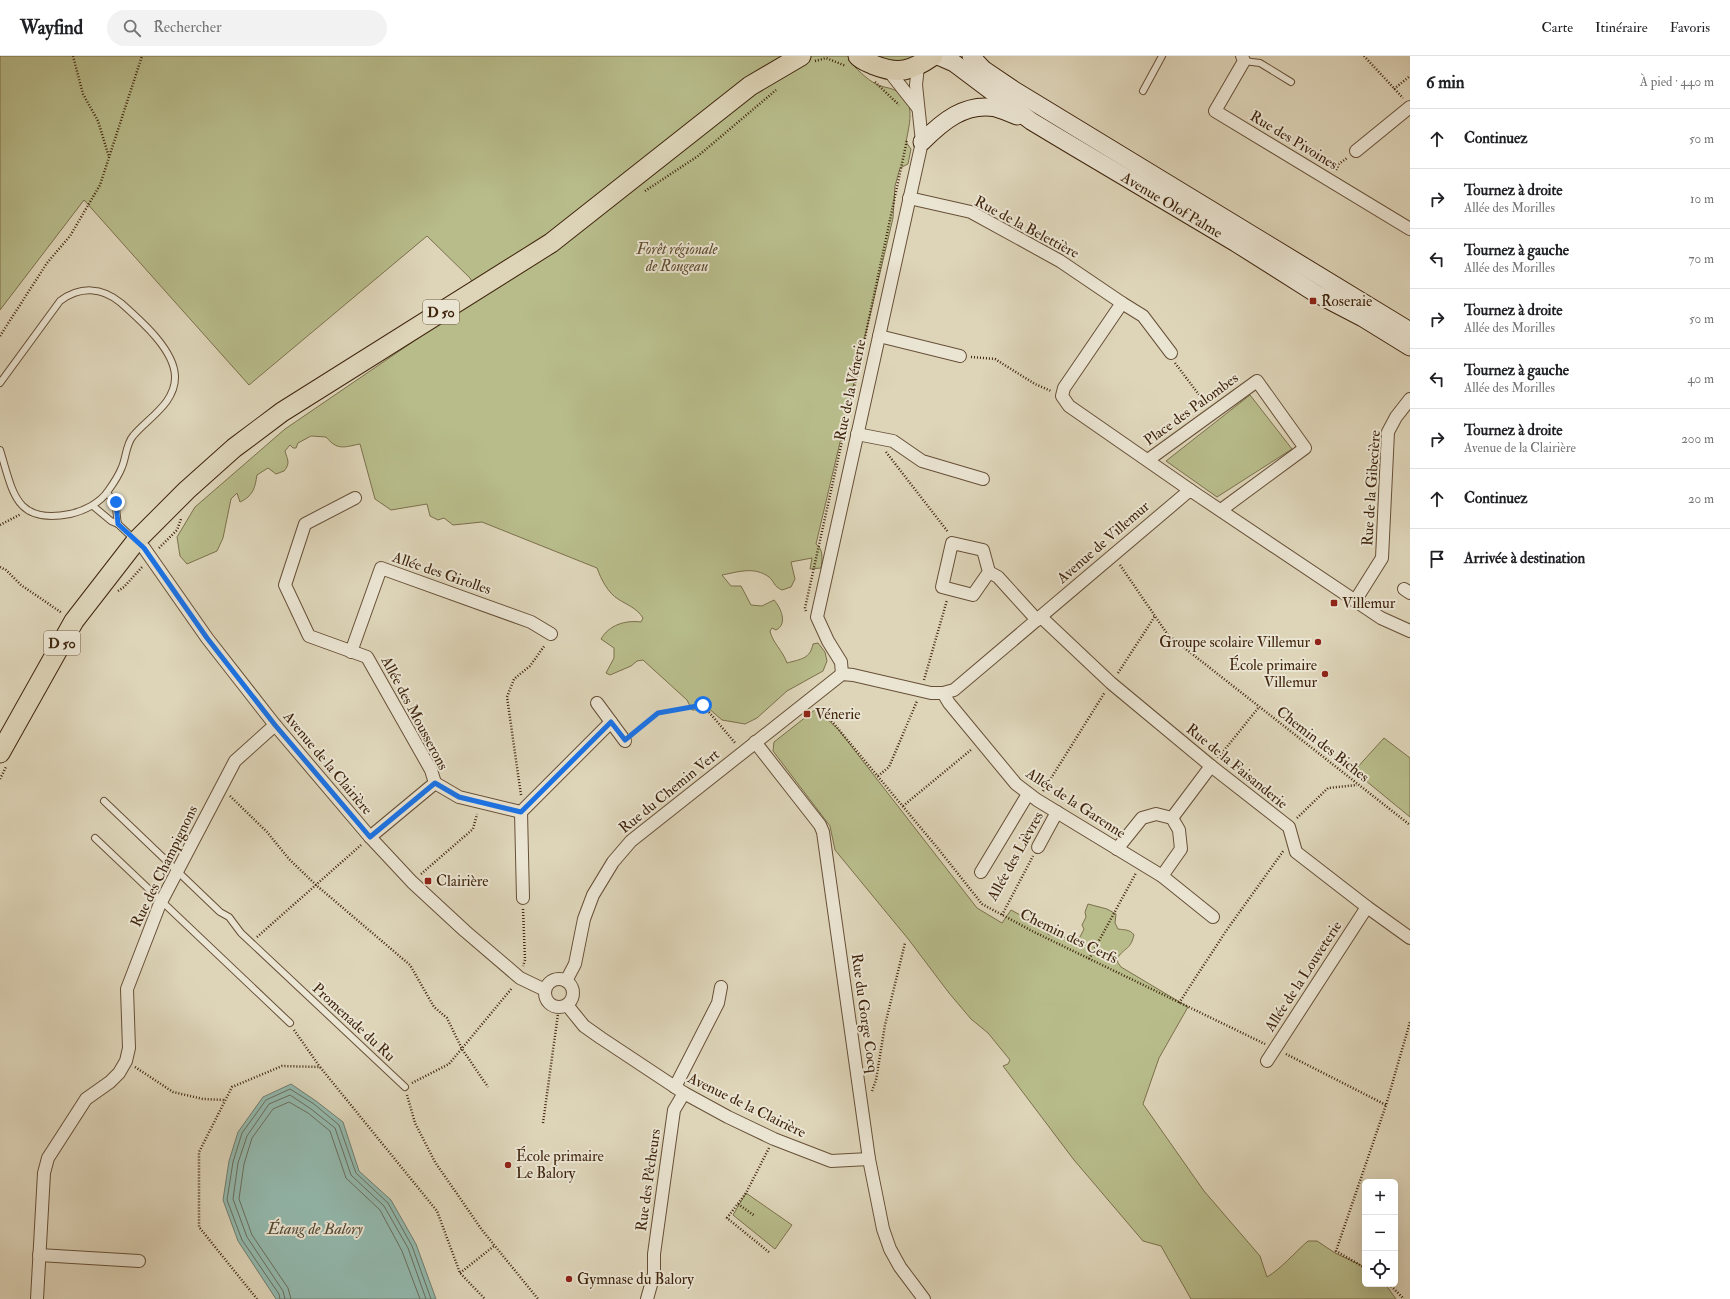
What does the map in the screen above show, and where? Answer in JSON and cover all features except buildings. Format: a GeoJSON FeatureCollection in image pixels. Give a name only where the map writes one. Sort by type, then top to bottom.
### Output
{"type":"FeatureCollection","features":[{"type":"Feature","properties":{"kind":"main road","name":"D 50"},"geometry":{"type":"LineString","coordinates":[[750,86],[777,56]]}},
{"type":"Feature","properties":{"kind":"main road","name":"Avenue Olof Palme"},"geometry":{"type":"LineString","coordinates":[[938,56],[954,63],[1032,121],[1248,250],[1322,297],[1363,318],[1410,347]]}},
{"type":"Feature","properties":{"kind":"main road","name":"Avenue Olof Palme"},"geometry":{"type":"LineString","coordinates":[[971,56],[983,69],[1027,98],[1410,331]]}},
{"type":"Feature","properties":{"kind":"main road","name":"D 50"},"geometry":{"type":"LineString","coordinates":[[4,759],[74,621],[136,541],[187,490],[234,448],[282,412],[551,243],[750,86],[773,73],[793,59],[807,59]]}},
{"type":"Feature","properties":{"kind":"main road"},"geometry":{"type":"LineString","coordinates":[[852,61],[862,60],[881,76],[908,69],[926,61]]}},
{"type":"Feature","properties":{"kind":"main road"},"geometry":{"type":"LineString","coordinates":[[914,140],[953,115],[980,107],[997,108],[1032,121]]}},
{"type":"Feature","properties":{"kind":"street","name":"Rue des Pivoines"},"geometry":{"type":"LineString","coordinates":[[1243,58],[1215,111],[1410,229]]}},
{"type":"Feature","properties":{"kind":"street","name":"Rue de la Vénerie"},"geometry":{"type":"LineString","coordinates":[[817,617],[909,198],[918,108],[916,85],[926,61]]}},
{"type":"Feature","properties":{"kind":"street"},"geometry":{"type":"LineString","coordinates":[[881,76],[918,108]]}},
{"type":"Feature","properties":{"kind":"street"},"geometry":{"type":"LineString","coordinates":[[1356,151],[1410,107]]}},
{"type":"Feature","properties":{"kind":"street","name":"Rue de la Belettière"},"geometry":{"type":"LineString","coordinates":[[909,198],[971,212],[1060,261],[1143,316],[1171,353]]}},
{"type":"Feature","properties":{"kind":"street"},"geometry":{"type":"LineString","coordinates":[[1122,303],[1064,388],[1062,396],[1068,406],[1355,601],[1381,618],[1410,631]]}},
{"type":"Feature","properties":{"kind":"street"},"geometry":{"type":"LineString","coordinates":[[879,336],[960,356]]}},
{"type":"Feature","properties":{"kind":"street","name":"Place des Palombes"},"geometry":{"type":"LineString","coordinates":[[1148,460],[1212,415],[1256,381],[1305,448],[1221,510]]}},
{"type":"Feature","properties":{"kind":"street","name":"Rue de la Gibecière"},"geometry":{"type":"LineString","coordinates":[[1355,601],[1382,558],[1388,432],[1396,417],[1410,400]]}},
{"type":"Feature","properties":{"kind":"street"},"geometry":{"type":"LineString","coordinates":[[857,434],[893,441],[922,461],[983,479]]}},
{"type":"Feature","properties":{"kind":"street","name":"Avenue de Villemur"},"geometry":{"type":"LineString","coordinates":[[943,694],[954,690],[1190,490]]}},
{"type":"Feature","properties":{"kind":"street","name":"Allée des Mousserons"},"geometry":{"type":"LineString","coordinates":[[355,498],[305,524],[285,585],[309,636],[367,657],[431,770],[435,783]]}},
{"type":"Feature","properties":{"kind":"street","name":"Avenue de la Clairière"},"geometry":{"type":"LineString","coordinates":[[136,541],[144,548],[207,638],[275,725],[370,837],[412,882],[465,931],[520,978],[545,990]]}},
{"type":"Feature","properties":{"kind":"street"},"geometry":{"type":"LineString","coordinates":[[952,543],[983,550],[989,572],[973,595],[942,587],[952,543]]}},
{"type":"Feature","properties":{"kind":"street","name":"Allée des Girolles"},"geometry":{"type":"LineString","coordinates":[[351,652],[381,568],[531,622],[552,634]]}},
{"type":"Feature","properties":{"kind":"street","name":"Rue de la Faisanderie"},"geometry":{"type":"LineString","coordinates":[[989,572],[998,577],[1039,618],[1111,683],[1211,766],[1289,827],[1296,852],[1366,907],[1410,938]]}},
{"type":"Feature","properties":{"kind":"street"},"geometry":{"type":"LineString","coordinates":[[817,617],[828,641],[841,662],[842,674]]}},
{"type":"Feature","properties":{"kind":"street"},"geometry":{"type":"LineString","coordinates":[[812,697],[842,674],[853,675],[931,693],[943,694]]}},
{"type":"Feature","properties":{"kind":"street","name":"Allée de la Garenne"},"geometry":{"type":"LineString","coordinates":[[943,694],[1016,784],[1033,797],[1162,876],[1213,917]]}},
{"type":"Feature","properties":{"kind":"street","name":"Rue du Chemin Vert"},"geometry":{"type":"LineString","coordinates":[[566,981],[575,964],[584,919],[593,895],[614,862],[631,841],[812,697]]}},
{"type":"Feature","properties":{"kind":"street"},"geometry":{"type":"LineString","coordinates":[[597,703],[625,740]]}},
{"type":"Feature","properties":{"kind":"street"},"geometry":{"type":"LineString","coordinates":[[523,898],[521,812],[611,722]]}},
{"type":"Feature","properties":{"kind":"street","name":"Rue des Champignons"},"geometry":{"type":"LineString","coordinates":[[37,1299],[38,1255],[44,1173],[48,1158],[86,1099],[110,1082],[119,1073],[126,1061],[129,1048],[127,989],[161,902],[235,761],[275,725]]}},
{"type":"Feature","properties":{"kind":"street","name":"Rue du Gorge Cocq"},"geometry":{"type":"LineString","coordinates":[[755,742],[820,825],[823,832],[869,1159],[883,1229],[890,1249],[900,1268],[924,1299]]}},
{"type":"Feature","properties":{"kind":"street"},"geometry":{"type":"LineString","coordinates":[[1172,818],[1211,766]]}},
{"type":"Feature","properties":{"kind":"street"},"geometry":{"type":"LineString","coordinates":[[370,837],[435,783],[459,797],[521,812]]}},
{"type":"Feature","properties":{"kind":"street","name":"Allée des Lièvres"},"geometry":{"type":"LineString","coordinates":[[981,872],[1033,797]]}},
{"type":"Feature","properties":{"kind":"street","name":"Allée des Lièvres"},"geometry":{"type":"LineString","coordinates":[[1038,847],[1057,812]]}},
{"type":"Feature","properties":{"kind":"street"},"geometry":{"type":"LineString","coordinates":[[1117,849],[1142,818],[1156,814],[1172,818],[1179,830],[1181,849],[1162,876]]}},
{"type":"Feature","properties":{"kind":"street","name":"Allée de la Louveterie"},"geometry":{"type":"LineString","coordinates":[[1267,1062],[1366,907]]}},
{"type":"Feature","properties":{"kind":"street"},"geometry":{"type":"LineString","coordinates":[[562,979],[566,981],[570,984],[573,993],[570,1002],[562,1006],[554,1006],[546,999],[545,990],[554,980],[562,979]]}},
{"type":"Feature","properties":{"kind":"street","name":"Rue des Pêcheurs"},"geometry":{"type":"LineString","coordinates":[[647,1299],[654,1274],[654,1254],[674,1110],[679,1090],[718,1003],[721,987]]}},
{"type":"Feature","properties":{"kind":"street","name":"Avenue de la Clairière"},"geometry":{"type":"LineString","coordinates":[[562,1006],[584,1026],[679,1090],[728,1117],[774,1139],[831,1161],[869,1159]]}},
{"type":"Feature","properties":{"kind":"street"},"geometry":{"type":"LineString","coordinates":[[38,1255],[139,1261]]}},
{"type":"Feature","properties":{"kind":"lane"},"geometry":{"type":"LineString","coordinates":[[1143,91],[1162,56]]}},
{"type":"Feature","properties":{"kind":"lane"},"geometry":{"type":"LineString","coordinates":[[1243,58],[1260,63],[1291,82]]}},
{"type":"Feature","properties":{"kind":"lane"},"geometry":{"type":"LineString","coordinates":[[0,383],[60,301],[71,293],[89,289],[113,296],[164,346],[174,364],[176,378],[173,391],[162,407],[131,437],[122,469],[107,493],[93,506],[75,513],[56,517],[42,516],[27,511],[13,494],[0,450]]}},
{"type":"Feature","properties":{"kind":"lane"},"geometry":{"type":"LineString","coordinates":[[107,493],[116,502],[118,524]]}},
{"type":"Feature","properties":{"kind":"lane"},"geometry":{"type":"LineString","coordinates":[[93,506],[111,521],[118,524],[136,541]]}},
{"type":"Feature","properties":{"kind":"lane","name":"Promenade du Ru"},"geometry":{"type":"LineString","coordinates":[[104,801],[220,912],[229,917],[250,942],[405,1087]]}},
{"type":"Feature","properties":{"kind":"lane"},"geometry":{"type":"LineString","coordinates":[[95,838],[290,1023]]}},
{"type":"Feature","properties":{"kind":"path"},"geometry":{"type":"LineString","coordinates":[[73,56],[83,94],[98,121],[109,158]]}},
{"type":"Feature","properties":{"kind":"path"},"geometry":{"type":"LineString","coordinates":[[0,336],[47,263],[70,236],[100,185],[142,56]]}},
{"type":"Feature","properties":{"kind":"path"},"geometry":{"type":"LineString","coordinates":[[1364,56],[1410,107]]}},
{"type":"Feature","properties":{"kind":"path"},"geometry":{"type":"LineString","coordinates":[[807,59],[826,58],[852,61]]}},
{"type":"Feature","properties":{"kind":"path"},"geometry":{"type":"LineString","coordinates":[[881,76],[903,110]]}},
{"type":"Feature","properties":{"kind":"path"},"geometry":{"type":"LineString","coordinates":[[1394,89],[1410,76]]}},
{"type":"Feature","properties":{"kind":"path"},"geometry":{"type":"LineString","coordinates":[[642,193],[698,156],[777,89]]}},
{"type":"Feature","properties":{"kind":"path"},"geometry":{"type":"LineString","coordinates":[[817,617],[809,615],[805,608],[914,140]]}},
{"type":"Feature","properties":{"kind":"path"},"geometry":{"type":"LineString","coordinates":[[1331,181],[1340,164],[1356,151]]}},
{"type":"Feature","properties":{"kind":"path"},"geometry":{"type":"LineString","coordinates":[[1171,353],[1173,361],[1208,406],[1212,415]]}},
{"type":"Feature","properties":{"kind":"path"},"geometry":{"type":"LineString","coordinates":[[960,356],[995,359],[1035,384],[1062,396]]}},
{"type":"Feature","properties":{"kind":"path"},"geometry":{"type":"LineString","coordinates":[[884,450],[949,533],[952,543]]}},
{"type":"Feature","properties":{"kind":"path"},"geometry":{"type":"LineString","coordinates":[[0,525],[27,511]]}},
{"type":"Feature","properties":{"kind":"path"},"geometry":{"type":"LineString","coordinates":[[114,593],[124,587],[150,557],[177,530],[182,516]]}},
{"type":"Feature","properties":{"kind":"path","name":"Chemin des Biches"},"geometry":{"type":"LineString","coordinates":[[1113,554],[1168,636],[1410,825]]}},
{"type":"Feature","properties":{"kind":"path"},"geometry":{"type":"LineString","coordinates":[[0,567],[6,570],[21,585],[74,621]]}},
{"type":"Feature","properties":{"kind":"path"},"geometry":{"type":"LineString","coordinates":[[878,776],[889,767],[921,690],[950,589]]}},
{"type":"Feature","properties":{"kind":"path"},"geometry":{"type":"LineString","coordinates":[[1033,797],[1155,616]]}},
{"type":"Feature","properties":{"kind":"path"},"geometry":{"type":"LineString","coordinates":[[521,812],[521,796],[507,697],[514,679],[530,666],[540,654],[552,634]]}},
{"type":"Feature","properties":{"kind":"path","name":"Chemin des Cerfs"},"geometry":{"type":"LineString","coordinates":[[812,697],[982,904],[1179,1003],[1276,1049],[1386,1106]]}},
{"type":"Feature","properties":{"kind":"path"},"geometry":{"type":"LineString","coordinates":[[625,740],[658,713],[703,705],[743,752]]}},
{"type":"Feature","properties":{"kind":"path"},"geometry":{"type":"LineString","coordinates":[[1211,766],[1259,707]]}},
{"type":"Feature","properties":{"kind":"path"},"geometry":{"type":"LineString","coordinates":[[903,806],[981,741]]}},
{"type":"Feature","properties":{"kind":"path"},"geometry":{"type":"LineString","coordinates":[[0,779],[4,759]]}},
{"type":"Feature","properties":{"kind":"path"},"geometry":{"type":"LineString","coordinates":[[1179,1003],[1226,932],[1292,839],[1298,817],[1328,788],[1358,785]]}},
{"type":"Feature","properties":{"kind":"path"},"geometry":{"type":"LineString","coordinates":[[221,787],[267,832],[289,859],[316,885],[410,965],[434,1007],[447,1018],[462,1049],[488,1087]]}},
{"type":"Feature","properties":{"kind":"path"},"geometry":{"type":"LineString","coordinates":[[412,882],[473,829],[481,802]]}},
{"type":"Feature","properties":{"kind":"path"},"geometry":{"type":"LineString","coordinates":[[250,942],[370,837]]}},
{"type":"Feature","properties":{"kind":"path","name":"Allée des Lièvres"},"geometry":{"type":"LineString","coordinates":[[1002,915],[1038,847]]}},
{"type":"Feature","properties":{"kind":"path"},"geometry":{"type":"LineString","coordinates":[[1090,959],[1142,863]]}},
{"type":"Feature","properties":{"kind":"path"},"geometry":{"type":"LineString","coordinates":[[523,898],[525,960],[520,978],[449,1064],[405,1087],[415,1123],[435,1162],[494,1246],[538,1299]]}},
{"type":"Feature","properties":{"kind":"path"},"geometry":{"type":"LineString","coordinates":[[863,1112],[876,1080],[885,1025],[905,943]]}},
{"type":"Feature","properties":{"kind":"path"},"geometry":{"type":"LineString","coordinates":[[544,1123],[558,1020],[562,1006]]}},
{"type":"Feature","properties":{"kind":"path"},"geometry":{"type":"LineString","coordinates":[[1362,1266],[1336,1251],[1386,1106],[1410,1022]]}},
{"type":"Feature","properties":{"kind":"path"},"geometry":{"type":"LineString","coordinates":[[290,1023],[320,1067],[437,1211],[460,1273],[485,1299]]}},
{"type":"Feature","properties":{"kind":"path"},"geometry":{"type":"LineString","coordinates":[[126,1061],[173,1092],[203,1100],[225,1100]]}},
{"type":"Feature","properties":{"kind":"path"},"geometry":{"type":"LineString","coordinates":[[257,1299],[199,1227],[199,1152],[232,1087],[282,1066],[320,1067]]}},
{"type":"Feature","properties":{"kind":"path"},"geometry":{"type":"LineString","coordinates":[[770,1253],[727,1218],[746,1193],[774,1139]]}},
{"type":"Feature","properties":{"kind":"path"},"geometry":{"type":"LineString","coordinates":[[738,1204],[755,1216]]}},
{"type":"Feature","properties":{"kind":"path"},"geometry":{"type":"LineString","coordinates":[[460,1273],[494,1246]]}},
{"type":"Feature","properties":{"kind":"path"},"geometry":{"type":"LineString","coordinates":[[1392,1287],[1404,1299]]}},
{"type":"Feature","properties":{"kind":"green space","name":"Forêt régionale de Rougeau"},"geometry":{"type":"Polygon","coordinates":[[[0,56],[864,56],[848,60],[872,82],[892,89],[900,93],[905,98],[910,111],[906,142],[911,149],[908,164],[900,168],[895,186],[893,218],[816,544],[819,546],[821,552],[821,568],[810,569],[812,558],[791,562],[795,579],[791,587],[782,590],[777,587],[769,577],[758,572],[740,571],[722,575],[731,586],[741,586],[751,605],[762,606],[774,600],[777,603],[781,611],[782,624],[776,630],[772,628],[770,631],[787,663],[804,658],[810,653],[813,644],[818,643],[825,652],[827,661],[823,671],[787,691],[757,718],[745,724],[722,720],[707,707],[702,705],[699,710],[692,710],[687,700],[643,660],[637,661],[631,666],[610,675],[606,673],[614,658],[614,648],[601,639],[608,630],[618,624],[641,622],[643,618],[635,609],[611,593],[597,568],[482,522],[453,525],[444,518],[438,520],[430,516],[427,504],[391,510],[375,499],[360,444],[342,447],[334,444],[326,437],[311,436],[298,443],[296,448],[293,448],[290,445],[285,451],[288,463],[284,471],[276,474],[268,468],[257,475],[253,491],[248,497],[240,502],[237,493],[231,499],[223,538],[217,551],[187,564],[180,556],[177,537],[195,507],[285,429],[480,296],[470,278],[427,236],[249,385],[84,200],[0,310],[0,56]]]}},
{"type":"Feature","properties":{"kind":"green space"},"geometry":{"type":"Polygon","coordinates":[[[864,56],[924,56],[907,65],[864,56]]]}},
{"type":"Feature","properties":{"kind":"green space"},"geometry":{"type":"Polygon","coordinates":[[[1250,395],[1292,449],[1217,497],[1166,461],[1250,395]]]}},
{"type":"Feature","properties":{"kind":"green space"},"geometry":{"type":"Polygon","coordinates":[[[816,709],[838,729],[977,908],[1002,923],[1011,910],[1037,924],[1049,935],[1053,934],[1074,940],[1080,937],[1084,929],[1082,925],[1086,917],[1085,912],[1088,904],[1107,909],[1116,914],[1115,923],[1118,929],[1129,931],[1134,935],[1131,944],[1117,959],[1121,967],[1188,1007],[1159,1058],[1143,1104],[1204,1191],[1260,1256],[1267,1277],[1283,1265],[1308,1241],[1317,1241],[1335,1253],[1362,1266],[1362,1287],[1387,1287],[1396,1299],[1191,1299],[1161,1246],[1143,1241],[1074,1160],[1003,1066],[1008,1064],[1010,1060],[988,1033],[971,1019],[949,993],[909,940],[835,850],[830,826],[773,751],[774,742],[816,709]]]}},
{"type":"Feature","properties":{"kind":"green space"},"geometry":{"type":"Polygon","coordinates":[[[1384,738],[1410,758],[1410,817],[1354,771],[1384,738]]]}},
{"type":"Feature","properties":{"kind":"green space"},"geometry":{"type":"Polygon","coordinates":[[[746,1193],[792,1225],[775,1249],[733,1215],[746,1193]]]}},
{"type":"Feature","properties":{"kind":"water","name":"Étang de Balory"},"geometry":{"type":"Polygon","coordinates":[[[291,1084],[343,1122],[359,1171],[391,1200],[416,1244],[436,1299],[276,1299],[238,1241],[223,1200],[229,1161],[238,1132],[263,1097],[291,1084]]]}},
{"type":"Feature","properties":{"kind":"place","name":"Roseraie"},"geometry":{"type":"Point","coordinates":[1313,301]}},
{"type":"Feature","properties":{"kind":"place","name":"Villemur"},"geometry":{"type":"Point","coordinates":[1334,603]}},
{"type":"Feature","properties":{"kind":"place","name":"Groupe scolaire Villemur"},"geometry":{"type":"Point","coordinates":[1318,642]}},
{"type":"Feature","properties":{"kind":"place","name":"École primaire Villemur"},"geometry":{"type":"Point","coordinates":[1325,674]}},
{"type":"Feature","properties":{"kind":"place","name":"Vénerie"},"geometry":{"type":"Point","coordinates":[807,714]}},
{"type":"Feature","properties":{"kind":"place","name":"Clairière"},"geometry":{"type":"Point","coordinates":[428,881]}},
{"type":"Feature","properties":{"kind":"place","name":"École primaire Le Balory"},"geometry":{"type":"Point","coordinates":[508,1165]}},
{"type":"Feature","properties":{"kind":"place","name":"Gymnase du Balory"},"geometry":{"type":"Point","coordinates":[569,1279]}},
{"type":"Feature","properties":{"kind":"route"},"geometry":{"type":"LineString","coordinates":[[116,502],[118,524],[144,548],[207,638],[275,725],[370,837],[435,783],[459,797],[521,812],[611,722],[625,740],[658,713],[703,705]]}}]}
